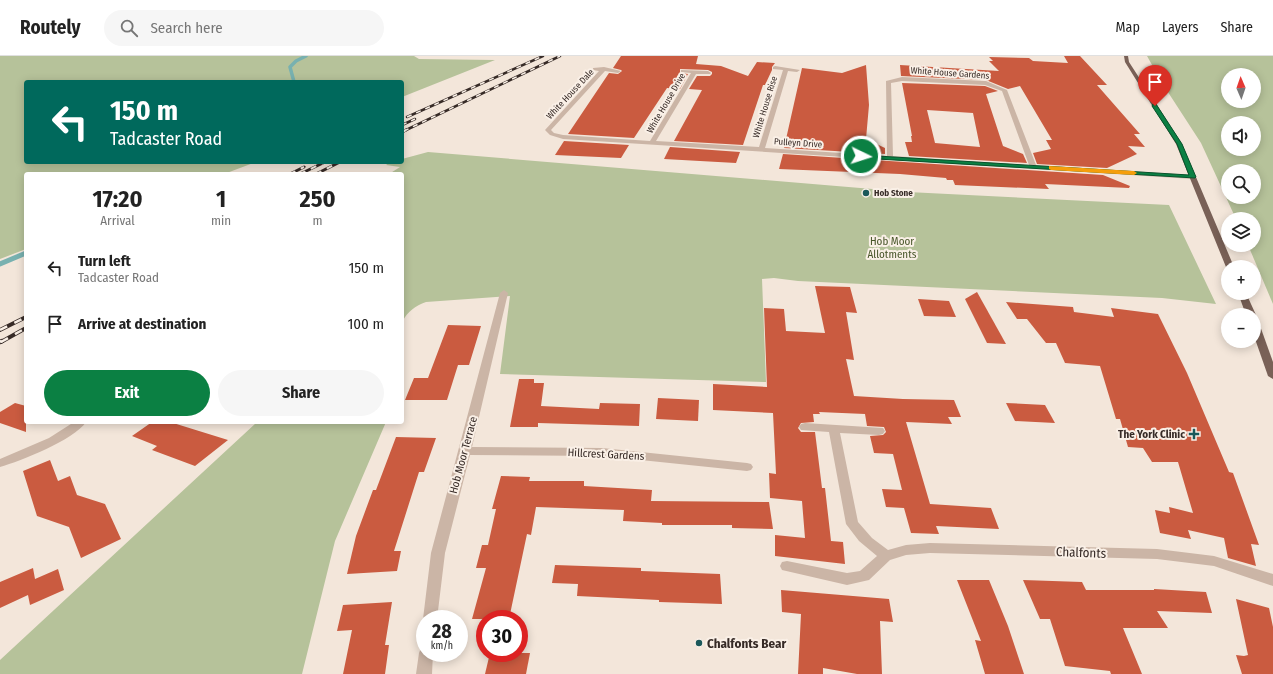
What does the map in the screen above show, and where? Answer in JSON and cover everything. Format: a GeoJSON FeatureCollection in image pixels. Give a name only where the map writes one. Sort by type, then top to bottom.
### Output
{"type":"FeatureCollection","features":[{"type":"Feature","properties":{"kind":"main road"},"geometry":{"type":"LineString","coordinates":[[1126,56],[1127,62],[1179,144],[1227,260]]}},
{"type":"Feature","properties":{"kind":"main road"},"geometry":{"type":"LineString","coordinates":[[1261,343],[1273,376]]}},
{"type":"Feature","properties":{"kind":"street","name":"White House Rise"},"geometry":{"type":"LineString","coordinates":[[775,68],[797,70]]}},
{"type":"Feature","properties":{"kind":"street","name":"White House Dale"},"geometry":{"type":"LineString","coordinates":[[595,69],[618,71]]}},
{"type":"Feature","properties":{"kind":"street","name":"White House Rise"},"geometry":{"type":"LineString","coordinates":[[761,150],[786,69]]}},
{"type":"Feature","properties":{"kind":"street","name":"White House Dale"},"geometry":{"type":"LineString","coordinates":[[548,130],[604,70]]}},
{"type":"Feature","properties":{"kind":"street","name":"White House Drive"},"geometry":{"type":"LineString","coordinates":[[683,71],[708,73]]}},
{"type":"Feature","properties":{"kind":"street","name":"White House Drive"},"geometry":{"type":"LineString","coordinates":[[652,143],[694,72]]}},
{"type":"Feature","properties":{"kind":"street","name":"White House Gardens"},"geometry":{"type":"LineString","coordinates":[[890,158],[888,82],[902,79],[986,83],[1004,90],[1033,167]]}},
{"type":"Feature","properties":{"kind":"street","name":"Pulleyn Drive"},"geometry":{"type":"LineString","coordinates":[[548,130],[552,134],[563,137],[1193,177]]}},
{"type":"Feature","properties":{"kind":"street","name":"Hob Moor Terrace"},"geometry":{"type":"LineString","coordinates":[[431,610],[438,554],[504,293]]}},
{"type":"Feature","properties":{"kind":"street"},"geometry":{"type":"LineString","coordinates":[[0,463],[57,438],[79,424]]}},
{"type":"Feature","properties":{"kind":"street"},"geometry":{"type":"LineString","coordinates":[[805,427],[879,431]]}},
{"type":"Feature","properties":{"kind":"street"},"geometry":{"type":"LineString","coordinates":[[834,428],[852,524],[869,544],[886,556]]}},
{"type":"Feature","properties":{"kind":"street","name":"Hillcrest Gardens"},"geometry":{"type":"LineString","coordinates":[[465,451],[602,452],[746,467]]}},
{"type":"Feature","properties":{"kind":"street","name":"Chalfonts"},"geometry":{"type":"LineString","coordinates":[[787,566],[847,579],[864,576],[886,556],[906,550],[930,548],[1157,554],[1214,561],[1273,580]]}},
{"type":"Feature","properties":{"kind":"street"},"geometry":{"type":"LineString","coordinates":[[424,674],[425,662]]}},
{"type":"Feature","properties":{"kind":"green space"},"geometry":{"type":"Polygon","coordinates":[[[0,56],[414,56],[419,59],[495,60],[404,96],[404,80],[24,80],[24,164],[251,164],[229,172],[24,172],[24,250],[0,259],[0,56]]]}},
{"type":"Feature","properties":{"kind":"green space"},"geometry":{"type":"Polygon","coordinates":[[[1147,56],[1273,56],[1273,304],[1261,276],[1261,260],[1254,260],[1251,252],[1261,252],[1261,212],[1233,212],[1229,204],[1261,204],[1261,164],[1221,164],[1221,186],[1201,143],[1164,86],[1147,56]]]}},
{"type":"Feature","properties":{"kind":"green space","name":"Hob Moor Allotments"},"geometry":{"type":"Polygon","coordinates":[[[428,152],[908,192],[1169,205],[1216,304],[1162,298],[798,281],[774,278],[762,279],[766,382],[500,374],[510,296],[426,302],[412,309],[404,319],[404,172],[392,172],[400,167],[386,165],[404,164],[404,158],[428,152]]]}},
{"type":"Feature","properties":{"kind":"green space"},"geometry":{"type":"Polygon","coordinates":[[[255,424],[385,424],[335,541],[302,674],[0,674],[0,660],[255,424]]]}},
{"type":"Feature","properties":{"kind":"building"},"geometry":{"type":"Polygon","coordinates":[[[621,56],[698,56],[696,64],[721,66],[748,76],[757,62],[775,63],[765,85],[763,85],[743,145],[674,141],[702,90],[689,89],[697,76],[710,76],[712,74],[712,72],[708,70],[680,69],[680,73],[688,74],[680,89],[667,88],[634,138],[568,134],[609,73],[618,74],[622,71],[613,68],[621,56]]]}},
{"type":"Feature","properties":{"kind":"building"},"geometry":{"type":"Polygon","coordinates":[[[1064,56],[1080,56],[1107,85],[1097,85],[1140,134],[1134,134],[1145,147],[1128,146],[1137,154],[1107,168],[1037,164],[1033,153],[1051,149],[1046,140],[1052,140],[1020,86],[1008,89],[986,80],[901,76],[900,65],[999,71],[989,61],[993,61],[989,57],[1029,58],[1033,61],[1068,63],[1064,56]]]}},
{"type":"Feature","properties":{"kind":"building"},"geometry":{"type":"Polygon","coordinates":[[[866,65],[869,105],[866,139],[885,148],[885,154],[784,148],[802,68],[842,73],[866,65]]]}},
{"type":"Feature","properties":{"kind":"building"},"geometry":{"type":"Polygon","coordinates":[[[902,83],[985,86],[998,91],[986,94],[1003,146],[1023,154],[1027,163],[909,156],[905,142],[912,142],[902,83]],[[927,110],[935,143],[980,147],[973,113],[927,110]]]}},
{"type":"Feature","properties":{"kind":"building"},"geometry":{"type":"Polygon","coordinates":[[[564,141],[629,145],[621,158],[555,155],[564,141]]]}},
{"type":"Feature","properties":{"kind":"building"},"geometry":{"type":"Polygon","coordinates":[[[670,147],[740,152],[736,163],[664,159],[670,147]]]}},
{"type":"Feature","properties":{"kind":"building"},"geometry":{"type":"Polygon","coordinates":[[[783,154],[1103,175],[1130,186],[1129,188],[1045,184],[1049,189],[955,185],[953,180],[947,180],[946,178],[900,174],[779,169],[783,154]]]}},
{"type":"Feature","properties":{"kind":"building"},"geometry":{"type":"Polygon","coordinates":[[[815,286],[850,287],[857,313],[846,312],[854,360],[846,359],[854,396],[954,400],[961,417],[948,417],[952,424],[906,422],[930,504],[991,508],[999,529],[936,526],[939,534],[911,533],[904,508],[886,507],[882,489],[902,490],[893,454],[874,453],[870,436],[883,435],[886,432],[884,427],[867,426],[865,414],[819,412],[820,414],[813,414],[814,422],[801,423],[798,428],[801,432],[815,432],[822,488],[825,488],[831,541],[843,542],[845,564],[775,556],[775,535],[805,538],[802,501],[770,498],[769,473],[776,474],[773,413],[713,410],[713,384],[767,387],[764,308],[784,309],[786,331],[825,333],[815,286]]]}},
{"type":"Feature","properties":{"kind":"building"},"geometry":{"type":"Polygon","coordinates":[[[977,292],[1006,344],[987,343],[965,299],[977,292]]]}},
{"type":"Feature","properties":{"kind":"building"},"geometry":{"type":"Polygon","coordinates":[[[918,299],[949,301],[956,317],[924,316],[918,299]]]}},
{"type":"Feature","properties":{"kind":"building"},"geometry":{"type":"Polygon","coordinates":[[[1006,302],[1073,307],[1074,312],[1114,317],[1111,308],[1158,314],[1187,373],[1229,472],[1233,473],[1259,545],[1251,544],[1256,566],[1228,558],[1224,538],[1188,530],[1191,539],[1160,533],[1155,510],[1170,513],[1169,507],[1193,513],[1178,462],[1152,462],[1143,448],[1128,447],[1120,419],[1116,419],[1100,366],[1065,363],[1056,343],[1046,343],[1027,319],[1017,319],[1006,302]]]}},
{"type":"Feature","properties":{"kind":"building"},"geometry":{"type":"Polygon","coordinates":[[[448,325],[481,326],[469,365],[458,365],[447,400],[405,400],[414,378],[428,378],[448,325]]]}},
{"type":"Feature","properties":{"kind":"building"},"geometry":{"type":"Polygon","coordinates":[[[519,379],[534,379],[534,383],[544,383],[541,406],[599,409],[600,403],[640,404],[639,426],[538,423],[538,427],[510,427],[519,379]]]}},
{"type":"Feature","properties":{"kind":"building"},"geometry":{"type":"Polygon","coordinates":[[[658,398],[699,400],[698,421],[656,419],[658,398]]]}},
{"type":"Feature","properties":{"kind":"building"},"geometry":{"type":"Polygon","coordinates":[[[15,403],[24,405],[24,424],[26,424],[26,432],[0,423],[0,412],[15,403]]]}},
{"type":"Feature","properties":{"kind":"building"},"geometry":{"type":"Polygon","coordinates":[[[1006,403],[1045,405],[1055,423],[1015,421],[1006,403]]]}},
{"type":"Feature","properties":{"kind":"building"},"geometry":{"type":"Polygon","coordinates":[[[149,424],[176,424],[228,440],[195,466],[152,450],[157,446],[132,436],[149,424]]]}},
{"type":"Feature","properties":{"kind":"building"},"geometry":{"type":"Polygon","coordinates":[[[396,437],[436,438],[424,472],[419,472],[394,551],[401,551],[397,571],[347,574],[356,536],[373,490],[376,490],[396,437]]]}},
{"type":"Feature","properties":{"kind":"building"},"geometry":{"type":"Polygon","coordinates":[[[50,460],[58,481],[70,476],[77,495],[105,504],[121,539],[81,558],[69,527],[37,516],[23,471],[50,460]]]}},
{"type":"Feature","properties":{"kind":"building"},"geometry":{"type":"Polygon","coordinates":[[[501,476],[530,477],[529,481],[584,481],[584,486],[652,490],[651,501],[769,502],[773,529],[732,528],[732,525],[662,525],[662,523],[623,521],[624,510],[536,507],[531,535],[527,534],[511,610],[476,610],[476,619],[472,619],[486,568],[476,568],[482,545],[488,545],[496,509],[492,509],[501,476]]]}},
{"type":"Feature","properties":{"kind":"building"},"geometry":{"type":"Polygon","coordinates":[[[555,565],[641,568],[641,571],[720,574],[722,604],[659,602],[659,600],[577,596],[578,584],[552,583],[555,565]]]}},
{"type":"Feature","properties":{"kind":"building"},"geometry":{"type":"Polygon","coordinates":[[[33,568],[35,579],[58,569],[64,590],[30,605],[28,595],[0,608],[0,582],[33,568]]]}},
{"type":"Feature","properties":{"kind":"building"},"geometry":{"type":"Polygon","coordinates":[[[957,580],[989,580],[1008,626],[1024,674],[985,674],[975,640],[981,641],[957,580]]]}},
{"type":"Feature","properties":{"kind":"building"},"geometry":{"type":"Polygon","coordinates":[[[1023,580],[1082,582],[1086,590],[1154,589],[1206,592],[1212,613],[1157,611],[1168,628],[1123,628],[1142,674],[1111,674],[1110,671],[1065,666],[1050,619],[1040,619],[1023,580]]]}},
{"type":"Feature","properties":{"kind":"building"},"geometry":{"type":"Polygon","coordinates":[[[781,590],[889,599],[893,622],[880,621],[882,674],[857,674],[823,668],[823,674],[798,674],[801,614],[782,612],[781,590]]]}},
{"type":"Feature","properties":{"kind":"building"},"geometry":{"type":"Polygon","coordinates":[[[1236,599],[1269,608],[1273,627],[1273,674],[1242,674],[1236,655],[1248,655],[1236,599]]]}},
{"type":"Feature","properties":{"kind":"building"},"geometry":{"type":"Polygon","coordinates":[[[392,602],[385,645],[389,645],[385,674],[343,674],[352,630],[337,631],[343,605],[392,602]]]}},
{"type":"Feature","properties":{"kind":"building"},"geometry":{"type":"Polygon","coordinates":[[[528,653],[530,653],[526,674],[485,674],[488,662],[528,662],[528,653]]]}},
{"type":"Feature","properties":{"kind":"waterway"},"geometry":{"type":"LineString","coordinates":[[293,80],[290,67],[296,61],[306,56]]}},
{"type":"Feature","properties":{"kind":"waterway"},"geometry":{"type":"LineString","coordinates":[[0,264],[24,254]]}},
{"type":"Feature","properties":{"kind":"railway"},"geometry":{"type":"LineString","coordinates":[[407,117],[543,56]]}},
{"type":"Feature","properties":{"kind":"railway"},"geometry":{"type":"LineString","coordinates":[[404,131],[560,56]]}},
{"type":"Feature","properties":{"kind":"railway"},"geometry":{"type":"LineString","coordinates":[[404,124],[415,119]]}},
{"type":"Feature","properties":{"kind":"railway"},"geometry":{"type":"LineString","coordinates":[[304,172],[321,164]]}},
{"type":"Feature","properties":{"kind":"railway"},"geometry":{"type":"LineString","coordinates":[[320,172],[336,164]]}},
{"type":"Feature","properties":{"kind":"railway"},"geometry":{"type":"LineString","coordinates":[[294,172],[304,167]]}},
{"type":"Feature","properties":{"kind":"railway"},"geometry":{"type":"LineString","coordinates":[[0,330],[24,318]]}},
{"type":"Feature","properties":{"kind":"railway"},"geometry":{"type":"LineString","coordinates":[[1,342],[24,329]]}},
{"type":"Feature","properties":{"kind":"slow traffic"},"geometry":{"type":"LineString","coordinates":[[1051,168],[1134,173]]}},
{"type":"Feature","properties":{"kind":"place","name":"Hob Stone"},"geometry":{"type":"Point","coordinates":[866,193]}},
{"type":"Feature","properties":{"kind":"place","name":"The York Clinic"},"geometry":{"type":"Point","coordinates":[1194,434]}},
{"type":"Feature","properties":{"kind":"place","name":"Chalfonts Bear"},"geometry":{"type":"Point","coordinates":[699,643]}},
{"type":"Feature","properties":{"kind":"route"},"geometry":{"type":"LineString","coordinates":[[861,156],[1193,177],[1179,144],[1155,106]]}}]}
